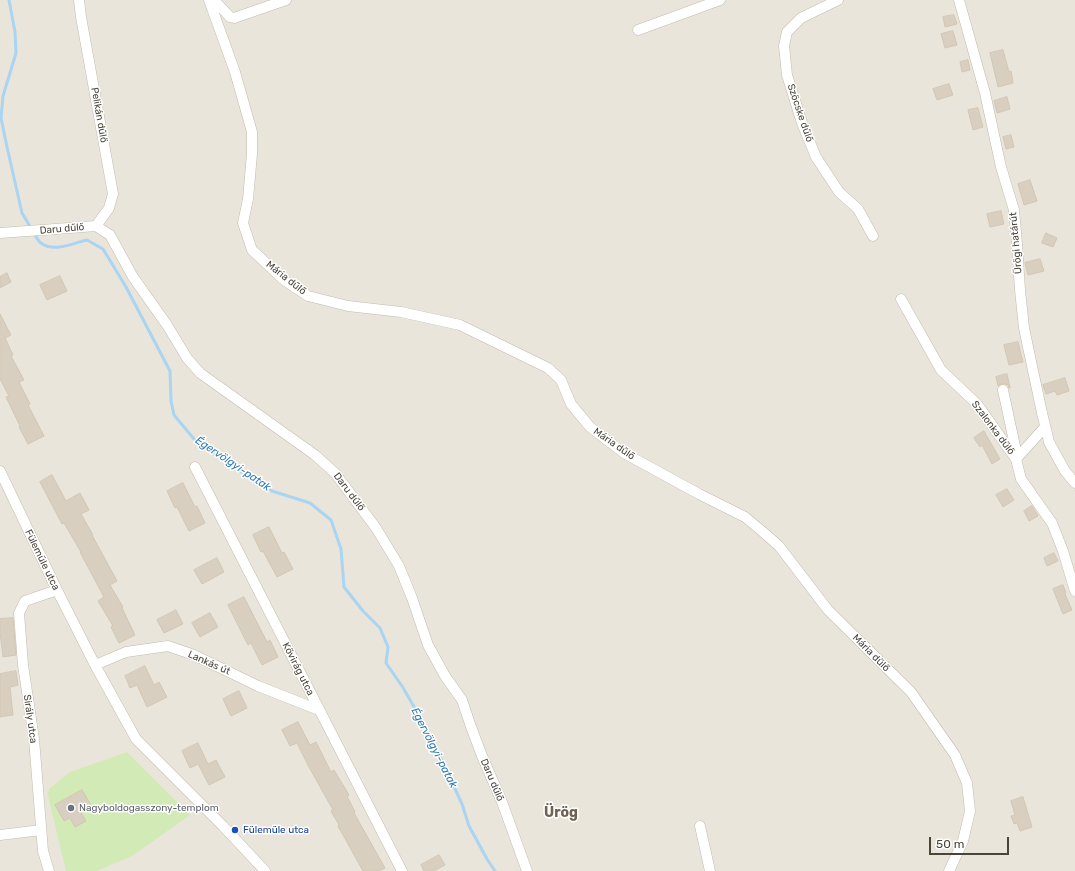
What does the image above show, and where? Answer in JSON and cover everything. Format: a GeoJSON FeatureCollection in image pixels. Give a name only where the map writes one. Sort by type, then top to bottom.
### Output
{"type":"FeatureCollection","features":[{"type":"Feature","properties":{"kind":"street","name":"Pelikán dűlő"},"geometry":{"type":"LineString","coordinates":[[79,0],[113,194],[109,208],[96,226]]}},
{"type":"Feature","properties":{"kind":"street","name":"Mária dűlő"},"geometry":{"type":"LineString","coordinates":[[209,0],[235,72],[252,132],[252,161],[248,199],[243,223],[252,250],[284,280],[308,296],[348,306],[401,312],[460,325],[548,368],[561,380],[571,404],[590,427],[624,453],[745,517],[779,546],[828,610],[911,692],[955,755],[967,783],[970,810],[963,841],[949,871]]}},
{"type":"Feature","properties":{"kind":"street"},"geometry":{"type":"LineString","coordinates":[[214,0],[230,17],[234,18],[286,0]]}},
{"type":"Feature","properties":{"kind":"street"},"geometry":{"type":"LineString","coordinates":[[638,30],[720,0]]}},
{"type":"Feature","properties":{"kind":"street","name":"Szöcske dűlő"},"geometry":{"type":"LineString","coordinates":[[838,0],[801,18],[787,32],[784,46],[787,74],[802,124],[816,157],[839,192],[858,209],[873,236]]}},
{"type":"Feature","properties":{"kind":"street","name":"Ürögi határút"},"geometry":{"type":"LineString","coordinates":[[958,0],[985,93],[1001,167],[1014,210],[1024,328],[1045,427],[1050,442],[1065,471],[1075,483]]}},
{"type":"Feature","properties":{"kind":"street","name":"Daru dűlő"},"geometry":{"type":"LineString","coordinates":[[0,233],[96,226],[110,235],[132,277],[168,325],[187,358],[200,373],[315,456],[335,473],[376,528],[399,566],[428,645],[445,676],[462,700],[482,756],[502,802],[527,871]]}},
{"type":"Feature","properties":{"kind":"street","name":"Szalonka dűlő"},"geometry":{"type":"LineString","coordinates":[[901,299],[941,370],[977,404],[1016,459],[1021,479],[1052,523],[1063,551],[1075,591]]}},
{"type":"Feature","properties":{"kind":"street"},"geometry":{"type":"LineString","coordinates":[[1003,390],[1016,451],[1016,459]]}},
{"type":"Feature","properties":{"kind":"street"},"geometry":{"type":"LineString","coordinates":[[1016,459],[1045,427]]}},
{"type":"Feature","properties":{"kind":"street","name":"Kővirág utca"},"geometry":{"type":"LineString","coordinates":[[195,467],[402,871]]}},
{"type":"Feature","properties":{"kind":"street","name":"Fülemüle utca"},"geometry":{"type":"LineString","coordinates":[[0,471],[57,590],[136,739],[223,826],[265,871]]}},
{"type":"Feature","properties":{"kind":"street","name":"Sirály utca"},"geometry":{"type":"LineString","coordinates":[[49,871],[43,850],[34,739],[23,665],[19,613],[25,601],[57,590]]}},
{"type":"Feature","properties":{"kind":"street","name":"Lankás út"},"geometry":{"type":"LineString","coordinates":[[95,664],[126,652],[168,646],[194,655],[258,686],[319,710]]}},
{"type":"Feature","properties":{"kind":"street"},"geometry":{"type":"LineString","coordinates":[[700,826],[710,871]]}},
{"type":"Feature","properties":{"kind":"street"},"geometry":{"type":"LineString","coordinates":[[0,835],[41,830]]}},
{"type":"Feature","properties":{"kind":"shaded area"},"geometry":{"type":"Polygon","coordinates":[[[0,0],[1075,0],[1075,871],[0,871],[0,0]]]}},
{"type":"Feature","properties":{"kind":"green space"},"geometry":{"type":"Polygon","coordinates":[[[127,752],[190,815],[132,856],[97,871],[66,871],[49,800],[49,789],[70,772],[127,752]]]}},
{"type":"Feature","properties":{"kind":"building"},"geometry":{"type":"Polygon","coordinates":[[[954,15],[957,24],[945,27],[943,17],[954,15]]]}},
{"type":"Feature","properties":{"kind":"building"},"geometry":{"type":"Polygon","coordinates":[[[953,31],[957,45],[945,48],[941,34],[953,31]]]}},
{"type":"Feature","properties":{"kind":"building"},"geometry":{"type":"Polygon","coordinates":[[[1003,50],[1009,72],[1011,71],[1013,83],[998,87],[990,53],[1003,50]]]}},
{"type":"Feature","properties":{"kind":"building"},"geometry":{"type":"Polygon","coordinates":[[[968,60],[970,70],[962,72],[960,62],[968,60]]]}},
{"type":"Feature","properties":{"kind":"building"},"geometry":{"type":"Polygon","coordinates":[[[949,84],[953,95],[937,100],[933,89],[949,84]]]}},
{"type":"Feature","properties":{"kind":"building"},"geometry":{"type":"Polygon","coordinates":[[[1007,97],[1010,109],[997,113],[994,101],[1007,97]]]}},
{"type":"Feature","properties":{"kind":"building"},"geometry":{"type":"Polygon","coordinates":[[[978,108],[983,127],[973,130],[968,110],[978,108]]]}},
{"type":"Feature","properties":{"kind":"building"},"geometry":{"type":"Polygon","coordinates":[[[1011,135],[1014,147],[1006,149],[1003,137],[1011,135]]]}},
{"type":"Feature","properties":{"kind":"building"},"geometry":{"type":"Polygon","coordinates":[[[1030,180],[1037,201],[1024,205],[1018,184],[1030,180]]]}},
{"type":"Feature","properties":{"kind":"building"},"geometry":{"type":"Polygon","coordinates":[[[1001,211],[1004,224],[990,227],[987,214],[1001,211]]]}},
{"type":"Feature","properties":{"kind":"building"},"geometry":{"type":"Polygon","coordinates":[[[1046,233],[1057,238],[1053,247],[1042,243],[1046,233]]]}},
{"type":"Feature","properties":{"kind":"building"},"geometry":{"type":"Polygon","coordinates":[[[1040,259],[1044,271],[1028,275],[1025,263],[1040,259]]]}},
{"type":"Feature","properties":{"kind":"building"},"geometry":{"type":"Polygon","coordinates":[[[7,273],[11,282],[0,288],[0,277],[7,273]]]}},
{"type":"Feature","properties":{"kind":"building"},"geometry":{"type":"Polygon","coordinates":[[[60,276],[67,291],[47,300],[40,285],[60,276]]]}},
{"type":"Feature","properties":{"kind":"building"},"geometry":{"type":"Polygon","coordinates":[[[0,314],[11,335],[5,338],[13,355],[11,356],[24,380],[19,382],[30,404],[28,405],[44,436],[28,444],[6,397],[9,396],[0,379],[0,314]]]}},
{"type":"Feature","properties":{"kind":"building"},"geometry":{"type":"Polygon","coordinates":[[[1018,342],[1023,362],[1009,365],[1004,345],[1018,342]]]}},
{"type":"Feature","properties":{"kind":"building"},"geometry":{"type":"Polygon","coordinates":[[[1007,374],[1010,388],[1005,384],[998,386],[996,377],[1007,374]]]}},
{"type":"Feature","properties":{"kind":"building"},"geometry":{"type":"Polygon","coordinates":[[[1065,378],[1069,391],[1057,395],[1055,391],[1046,394],[1043,385],[1065,378]]]}},
{"type":"Feature","properties":{"kind":"building"},"geometry":{"type":"Polygon","coordinates":[[[984,431],[1000,459],[992,464],[982,445],[980,447],[974,438],[984,431]]]}},
{"type":"Feature","properties":{"kind":"building"},"geometry":{"type":"Polygon","coordinates":[[[52,475],[66,501],[80,493],[89,510],[81,514],[117,581],[110,585],[123,607],[122,608],[135,635],[119,643],[111,627],[113,626],[98,601],[104,597],[81,552],[64,523],[62,524],[40,482],[52,475]]]}},
{"type":"Feature","properties":{"kind":"building"},"geometry":{"type":"Polygon","coordinates":[[[183,483],[205,523],[189,531],[167,491],[183,483]]]}},
{"type":"Feature","properties":{"kind":"building"},"geometry":{"type":"Polygon","coordinates":[[[1007,489],[1014,500],[1003,507],[996,495],[1007,489]]]}},
{"type":"Feature","properties":{"kind":"building"},"geometry":{"type":"Polygon","coordinates":[[[1032,506],[1038,516],[1029,521],[1024,511],[1032,506]]]}},
{"type":"Feature","properties":{"kind":"building"},"geometry":{"type":"Polygon","coordinates":[[[269,527],[282,553],[284,552],[293,569],[277,577],[263,551],[261,552],[253,535],[269,527]]]}},
{"type":"Feature","properties":{"kind":"building"},"geometry":{"type":"Polygon","coordinates":[[[1054,553],[1058,561],[1047,566],[1044,558],[1054,553]]]}},
{"type":"Feature","properties":{"kind":"building"},"geometry":{"type":"Polygon","coordinates":[[[217,558],[224,572],[202,584],[194,570],[217,558]]]}},
{"type":"Feature","properties":{"kind":"building"},"geometry":{"type":"Polygon","coordinates":[[[1063,585],[1072,610],[1063,614],[1053,589],[1063,585]]]}},
{"type":"Feature","properties":{"kind":"building"},"geometry":{"type":"Polygon","coordinates":[[[244,597],[267,642],[270,640],[278,657],[262,665],[251,643],[248,645],[228,605],[244,597]]]}},
{"type":"Feature","properties":{"kind":"building"},"geometry":{"type":"Polygon","coordinates":[[[176,610],[183,624],[164,633],[157,620],[176,610]]]}},
{"type":"Feature","properties":{"kind":"building"},"geometry":{"type":"Polygon","coordinates":[[[210,613],[218,627],[200,637],[192,623],[210,613]]]}},
{"type":"Feature","properties":{"kind":"building"},"geometry":{"type":"Polygon","coordinates":[[[13,618],[16,655],[3,657],[0,619],[13,618]]]}},
{"type":"Feature","properties":{"kind":"building"},"geometry":{"type":"Polygon","coordinates":[[[145,666],[154,685],[159,682],[167,697],[147,707],[137,685],[130,688],[125,676],[145,666]]]}},
{"type":"Feature","properties":{"kind":"building"},"geometry":{"type":"Polygon","coordinates":[[[16,671],[18,685],[10,687],[13,715],[0,717],[0,674],[16,671]]]}},
{"type":"Feature","properties":{"kind":"building"},"geometry":{"type":"Polygon","coordinates":[[[239,691],[247,708],[231,716],[223,699],[239,691]]]}},
{"type":"Feature","properties":{"kind":"building"},"geometry":{"type":"Polygon","coordinates":[[[298,722],[310,745],[316,742],[331,772],[334,770],[349,795],[347,796],[355,812],[354,813],[385,868],[379,871],[363,871],[338,826],[339,825],[331,811],[333,810],[297,743],[290,746],[282,730],[298,722]]]}},
{"type":"Feature","properties":{"kind":"building"},"geometry":{"type":"Polygon","coordinates":[[[198,743],[208,764],[216,760],[225,777],[209,785],[198,764],[190,768],[182,751],[198,743]]]}},
{"type":"Feature","properties":{"kind":"building","name":"Nagyboldogasszony-templom"},"geometry":{"type":"Polygon","coordinates":[[[82,790],[91,805],[80,811],[86,821],[75,827],[70,818],[64,821],[55,805],[82,790]]]}},
{"type":"Feature","properties":{"kind":"building"},"geometry":{"type":"Polygon","coordinates":[[[1023,797],[1032,827],[1020,831],[1017,823],[1014,824],[1011,816],[1015,815],[1011,801],[1023,797]]]}},
{"type":"Feature","properties":{"kind":"building"},"geometry":{"type":"Polygon","coordinates":[[[439,855],[445,865],[434,871],[424,871],[421,865],[439,855]]]}},
{"type":"Feature","properties":{"kind":"waterway","name":"Égervölgyi-patak"},"geometry":{"type":"LineString","coordinates":[[9,0],[15,32],[16,53],[3,96],[1,118],[22,213],[31,228]]}},
{"type":"Feature","properties":{"kind":"waterway","name":"Égervölgyi-patak"},"geometry":{"type":"LineString","coordinates":[[34,233],[37,239],[46,246],[58,247],[87,240],[103,249],[126,287],[170,371],[171,401],[174,415],[194,439],[272,491],[310,503],[331,520],[341,549],[344,587],[363,611],[380,628],[388,647],[386,663],[402,686],[424,724],[462,804],[469,826],[495,871]]}},
{"type":"Feature","properties":{"kind":"place","name":"Nagyboldogasszony-templom"},"geometry":{"type":"Point","coordinates":[71,808]}},
{"type":"Feature","properties":{"kind":"place","name":"Fülemüle utca"},"geometry":{"type":"Point","coordinates":[235,830]}},
{"type":"Feature","properties":{"kind":"district","name":"Ürög"},"geometry":{"type":"Point","coordinates":[561,813]}}]}
